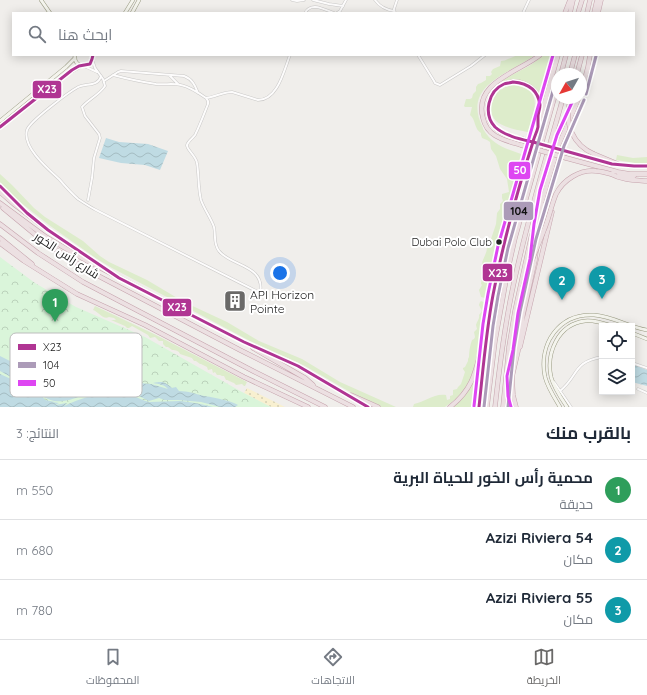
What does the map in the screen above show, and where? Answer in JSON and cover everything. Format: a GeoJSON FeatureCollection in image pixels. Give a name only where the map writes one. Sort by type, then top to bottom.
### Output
{"type":"FeatureCollection","features":[{"type":"Feature","properties":{"kind":"highway"},"geometry":{"type":"LineString","coordinates":[[565,12],[570,0]]}},
{"type":"Feature","properties":{"kind":"highway"},"geometry":{"type":"LineString","coordinates":[[570,12],[573,0]]}},
{"type":"Feature","properties":{"kind":"highway"},"geometry":{"type":"LineString","coordinates":[[578,12],[582,0]]}},
{"type":"Feature","properties":{"kind":"highway"},"geometry":{"type":"LineString","coordinates":[[587,12],[590,0]]}},
{"type":"Feature","properties":{"kind":"highway"},"geometry":{"type":"LineString","coordinates":[[594,12],[597,0]]}},
{"type":"Feature","properties":{"kind":"highway"},"geometry":{"type":"LineString","coordinates":[[598,12],[601,0]]}},
{"type":"Feature","properties":{"kind":"highway"},"geometry":{"type":"LineString","coordinates":[[539,56],[494,83],[485,94],[482,103],[482,118],[489,130],[500,139],[566,158],[618,172],[647,175]]}},
{"type":"Feature","properties":{"kind":"highway"},"geometry":{"type":"LineString","coordinates":[[479,407],[488,325],[503,247],[558,56]]}},
{"type":"Feature","properties":{"kind":"highway"},"geometry":{"type":"LineString","coordinates":[[563,68],[566,56]]}},
{"type":"Feature","properties":{"kind":"highway"},"geometry":{"type":"LineString","coordinates":[[572,68],[575,56]]}},
{"type":"Feature","properties":{"kind":"highway"},"geometry":{"type":"LineString","coordinates":[[579,68],[582,56]]}},
{"type":"Feature","properties":{"kind":"highway"},"geometry":{"type":"LineString","coordinates":[[587,71],[590,56]]}},
{"type":"Feature","properties":{"kind":"highway"},"geometry":{"type":"LineString","coordinates":[[538,126],[540,109],[537,95],[533,89],[522,83],[513,82],[504,84],[490,97],[488,104],[490,119],[494,126],[500,131],[522,139],[608,163],[638,167],[647,166]]}},
{"type":"Feature","properties":{"kind":"highway"},"geometry":{"type":"LineString","coordinates":[[487,407],[495,341],[508,269],[515,238],[553,104]]}},
{"type":"Feature","properties":{"kind":"highway"},"geometry":{"type":"LineString","coordinates":[[495,407],[503,340],[516,269],[561,104]]}},
{"type":"Feature","properties":{"kind":"highway"},"geometry":{"type":"LineString","coordinates":[[570,104],[569,124],[577,141],[587,151],[622,165]]}},
{"type":"Feature","properties":{"kind":"highway"},"geometry":{"type":"LineString","coordinates":[[502,407],[509,347],[522,275],[538,214],[562,136],[576,104]]}},
{"type":"Feature","properties":{"kind":"highway"},"geometry":{"type":"LineString","coordinates":[[506,377],[528,268],[545,228],[556,194],[561,186],[568,179],[584,171],[599,171],[632,176],[647,175]]}},
{"type":"Feature","properties":{"kind":"highway"},"geometry":{"type":"LineString","coordinates":[[611,174],[618,178],[647,182]]}},
{"type":"Feature","properties":{"kind":"highway"},"geometry":{"type":"LineString","coordinates":[[0,186],[26,213]]}},
{"type":"Feature","properties":{"kind":"highway"},"geometry":{"type":"LineString","coordinates":[[516,407],[512,383],[513,370],[535,260],[538,229],[545,191]]}},
{"type":"Feature","properties":{"kind":"highway"},"geometry":{"type":"LineString","coordinates":[[0,192],[48,230],[119,278]]}},
{"type":"Feature","properties":{"kind":"highway"},"geometry":{"type":"LineString","coordinates":[[518,351],[521,344],[553,203]]}},
{"type":"Feature","properties":{"kind":"highway"},"geometry":{"type":"LineString","coordinates":[[0,204],[46,237],[79,256],[244,342],[298,366],[368,407]]}},
{"type":"Feature","properties":{"kind":"highway","name":"شارع رأس الخور"},"geometry":{"type":"LineString","coordinates":[[0,204],[32,232],[89,271],[353,407]]}},
{"type":"Feature","properties":{"kind":"highway","name":"شارع رأس الخور"},"geometry":{"type":"LineString","coordinates":[[0,224],[38,253],[82,282],[325,407]]}},
{"type":"Feature","properties":{"kind":"highway"},"geometry":{"type":"LineString","coordinates":[[0,238],[43,273]]}},
{"type":"Feature","properties":{"kind":"highway"},"geometry":{"type":"LineString","coordinates":[[0,243],[24,261],[66,288],[145,325],[244,377],[308,407]]}},
{"type":"Feature","properties":{"kind":"highway"},"geometry":{"type":"LineString","coordinates":[[450,407],[464,394],[474,379],[488,325]]}},
{"type":"Feature","properties":{"kind":"highway"},"geometry":{"type":"LineString","coordinates":[[244,342],[298,374],[314,387]]}},
{"type":"Feature","properties":{"kind":"highway"},"geometry":{"type":"LineString","coordinates":[[343,393],[353,395],[378,407]]}},
{"type":"Feature","properties":{"kind":"highway"},"geometry":{"type":"LineString","coordinates":[[286,396],[302,407]]}},
{"type":"Feature","properties":{"kind":"street"},"geometry":{"type":"LineString","coordinates":[[40,0],[49,12]]}},
{"type":"Feature","properties":{"kind":"street"},"geometry":{"type":"LineString","coordinates":[[126,12],[133,0]]}},
{"type":"Feature","properties":{"kind":"street"},"geometry":{"type":"LineString","coordinates":[[133,12],[139,0]]}},
{"type":"Feature","properties":{"kind":"street"},"geometry":{"type":"LineString","coordinates":[[292,0],[304,0]]}},
{"type":"Feature","properties":{"kind":"street"},"geometry":{"type":"LineString","coordinates":[[313,0],[343,6]]}},
{"type":"Feature","properties":{"kind":"street"},"geometry":{"type":"LineString","coordinates":[[339,12],[346,0],[349,0]]}},
{"type":"Feature","properties":{"kind":"street"},"geometry":{"type":"LineString","coordinates":[[375,0],[380,5],[394,12],[398,0]]}},
{"type":"Feature","properties":{"kind":"street"},"geometry":{"type":"LineString","coordinates":[[523,12],[529,0]]}},
{"type":"Feature","properties":{"kind":"street"},"geometry":{"type":"LineString","coordinates":[[306,12],[311,7],[316,7],[331,12]]}},
{"type":"Feature","properties":{"kind":"street"},"geometry":{"type":"LineString","coordinates":[[75,56],[78,64],[98,73],[104,81],[105,86],[102,91],[82,107],[85,116],[99,134],[100,138],[94,158],[88,200]]}},
{"type":"Feature","properties":{"kind":"street"},"geometry":{"type":"LineString","coordinates":[[0,121],[66,67],[75,56]]}},
{"type":"Feature","properties":{"kind":"street"},"geometry":{"type":"LineString","coordinates":[[0,127],[70,72],[89,64],[92,56]]}},
{"type":"Feature","properties":{"kind":"street"},"geometry":{"type":"LineString","coordinates":[[92,56],[98,73]]}},
{"type":"Feature","properties":{"kind":"street"},"geometry":{"type":"LineString","coordinates":[[206,98],[232,92],[258,100],[266,99],[271,96],[278,84],[290,56]]}},
{"type":"Feature","properties":{"kind":"street"},"geometry":{"type":"LineString","coordinates":[[419,56],[435,84],[440,85],[471,66],[484,56]]}},
{"type":"Feature","properties":{"kind":"street"},"geometry":{"type":"LineString","coordinates":[[104,81],[118,72],[124,71],[184,76],[193,82],[198,92]]}},
{"type":"Feature","properties":{"kind":"street"},"geometry":{"type":"LineString","coordinates":[[101,76],[100,80],[96,83],[78,87],[35,120],[27,130],[27,140],[36,156],[79,199],[96,210],[260,293],[261,287],[258,278],[254,273],[249,268],[223,256],[218,249],[215,243],[214,227],[201,200],[196,160],[188,150],[187,146],[194,135],[208,104],[206,98],[198,92],[179,85],[154,84],[129,80],[113,75]]}},
{"type":"Feature","properties":{"kind":"street"},"geometry":{"type":"LineString","coordinates":[[169,75],[179,85]]}},
{"type":"Feature","properties":{"kind":"street"},"geometry":{"type":"LineString","coordinates":[[560,407],[546,381],[544,363],[549,340],[561,325],[568,320],[580,316],[597,315],[647,330]]}},
{"type":"Feature","properties":{"kind":"street"},"geometry":{"type":"LineString","coordinates":[[566,405],[552,380],[550,369],[551,355],[555,343],[562,332],[572,325],[583,321],[594,321],[601,323]]}},
{"type":"Feature","properties":{"kind":"street"},"geometry":{"type":"LineString","coordinates":[[635,334],[647,339]]}},
{"type":"Feature","properties":{"kind":"street"},"geometry":{"type":"LineString","coordinates":[[560,391],[581,365],[590,360],[599,358]]}},
{"type":"Feature","properties":{"kind":"street"},"geometry":{"type":"LineString","coordinates":[[635,364],[647,368]]}},
{"type":"Feature","properties":{"kind":"street"},"geometry":{"type":"LineString","coordinates":[[552,380],[571,407]]}},
{"type":"Feature","properties":{"kind":"street"},"geometry":{"type":"LineString","coordinates":[[638,388],[647,393]]}},
{"type":"Feature","properties":{"kind":"street"},"geometry":{"type":"LineString","coordinates":[[565,399],[566,405]]}},
{"type":"Feature","properties":{"kind":"green space"},"geometry":{"type":"Polygon","coordinates":[[[515,56],[533,56],[491,82],[483,91],[478,101],[478,113],[483,129],[491,139],[509,150],[521,154],[504,222],[499,234],[498,248],[488,296],[485,298],[481,297],[479,290],[482,285],[482,262],[487,247],[490,245],[496,224],[497,213],[500,209],[500,204],[503,201],[502,194],[509,192],[507,179],[500,169],[496,156],[491,149],[490,142],[482,138],[481,133],[477,129],[470,115],[472,107],[464,106],[466,99],[472,98],[478,84],[486,80],[486,76],[490,76],[493,69],[500,66],[501,61],[515,56]]]}},
{"type":"Feature","properties":{"kind":"green space"},"geometry":{"type":"Polygon","coordinates":[[[543,56],[552,56],[541,96],[529,84],[514,80],[503,82],[502,80],[529,66],[543,56]]]}},
{"type":"Feature","properties":{"kind":"green space"},"geometry":{"type":"Polygon","coordinates":[[[514,85],[524,88],[534,97],[535,102],[533,116],[528,132],[502,125],[496,121],[491,113],[495,95],[504,88],[514,85]]]}},
{"type":"Feature","properties":{"kind":"green space"},"geometry":{"type":"Polygon","coordinates":[[[617,155],[633,158],[647,157],[647,163],[616,160],[617,155]]]}},
{"type":"Feature","properties":{"kind":"green space"},"geometry":{"type":"Polygon","coordinates":[[[0,174],[45,217],[83,241],[109,262],[147,280],[184,302],[227,322],[259,341],[302,359],[340,382],[396,407],[381,407],[357,396],[305,366],[250,341],[112,268],[49,225],[10,194],[0,182],[0,174]]]}},
{"type":"Feature","properties":{"kind":"green space"},"geometry":{"type":"Polygon","coordinates":[[[0,257],[35,283],[76,307],[136,333],[10,333],[10,397],[142,397],[142,336],[271,407],[0,407],[0,257]]]}},
{"type":"Feature","properties":{"kind":"green space"},"geometry":{"type":"Polygon","coordinates":[[[481,301],[486,303],[487,307],[475,367],[471,379],[463,392],[445,407],[413,407],[414,404],[437,395],[446,395],[447,400],[450,399],[450,396],[453,395],[453,390],[457,389],[461,384],[465,372],[463,368],[468,361],[471,342],[475,337],[474,332],[477,329],[476,325],[482,311],[479,305],[481,301]]]}},
{"type":"Feature","properties":{"kind":"green space"},"geometry":{"type":"Polygon","coordinates":[[[95,306],[154,334],[247,382],[245,386],[242,384],[236,385],[226,380],[224,376],[217,375],[215,372],[213,373],[212,369],[208,370],[207,367],[194,361],[192,358],[166,347],[163,344],[163,341],[159,341],[155,337],[150,338],[148,335],[132,326],[127,328],[111,320],[116,320],[114,318],[103,317],[93,310],[95,306]]]}},
{"type":"Feature","properties":{"kind":"green space"},"geometry":{"type":"Polygon","coordinates":[[[477,376],[476,407],[451,407],[466,393],[477,376]]]}},
{"type":"Feature","properties":{"kind":"sand"},"geometry":{"type":"Polygon","coordinates":[[[247,388],[285,407],[271,407],[244,393],[247,388]]]}},
{"type":"Feature","properties":{"kind":"water"},"geometry":{"type":"Polygon","coordinates":[[[106,138],[119,142],[148,144],[168,151],[160,170],[145,165],[121,163],[99,158],[106,138]]]}},
{"type":"Feature","properties":{"kind":"water"},"geometry":{"type":"Polygon","coordinates":[[[0,356],[10,361],[10,376],[0,371],[0,356]]]}},
{"type":"Feature","properties":{"kind":"water"},"geometry":{"type":"Polygon","coordinates":[[[635,365],[647,370],[647,386],[635,383],[635,365]]]}},
{"type":"Feature","properties":{"kind":"water"},"geometry":{"type":"Polygon","coordinates":[[[0,374],[10,379],[10,397],[43,397],[45,400],[59,403],[55,405],[67,403],[64,406],[86,397],[134,397],[149,402],[180,401],[213,407],[0,407],[0,374]]]}},
{"type":"Feature","properties":{"kind":"water"},"geometry":{"type":"Polygon","coordinates":[[[162,382],[166,383],[172,388],[176,387],[179,391],[222,399],[238,405],[235,407],[220,407],[201,402],[165,400],[159,398],[149,401],[141,397],[142,383],[151,384],[168,389],[160,384],[153,383],[162,382]]]}},
{"type":"Feature","properties":{"kind":"water"},"geometry":{"type":"Polygon","coordinates":[[[44,397],[77,397],[64,401],[52,400],[44,397]]]}},
{"type":"Feature","properties":{"kind":"transit line","name":"X23"},"geometry":{"type":"LineString","coordinates":[[0,127],[72,70],[79,66],[90,64],[93,56]]}},
{"type":"Feature","properties":{"kind":"transit line","name":"50"},"geometry":{"type":"LineString","coordinates":[[474,406],[483,324],[498,246],[553,56]]}},
{"type":"Feature","properties":{"kind":"transit line","name":"104"},"geometry":{"type":"LineString","coordinates":[[587,90],[596,56]]}},
{"type":"Feature","properties":{"kind":"transit line","name":"X23"},"geometry":{"type":"LineString","coordinates":[[513,82],[527,85],[534,91],[539,99],[540,105],[538,127],[533,142],[503,133],[491,122],[488,110],[491,97],[499,87],[513,82]]}},
{"type":"Feature","properties":{"kind":"transit line","name":"104"},"geometry":{"type":"LineString","coordinates":[[484,407],[493,326],[508,248],[551,98]]}},
{"type":"Feature","properties":{"kind":"transit line","name":"50"},"geometry":{"type":"LineString","coordinates":[[511,407],[508,396],[507,376],[513,350],[518,313],[530,259],[540,190],[557,135],[571,104]]}},
{"type":"Feature","properties":{"kind":"transit line","name":"104"},"geometry":{"type":"LineString","coordinates":[[508,407],[514,348],[520,312],[536,239],[564,146],[582,104]]}},
{"type":"Feature","properties":{"kind":"transit line","name":"X23"},"geometry":{"type":"LineString","coordinates":[[479,407],[488,323],[493,295],[501,256],[521,180],[533,142]]}},
{"type":"Feature","properties":{"kind":"transit line","name":"X23"},"geometry":{"type":"LineString","coordinates":[[533,142],[612,164],[647,166]]}},
{"type":"Feature","properties":{"kind":"transit line","name":"X23"},"geometry":{"type":"LineString","coordinates":[[0,186],[27,213],[48,230],[119,278],[244,342],[298,366],[368,407]]}},
{"type":"Feature","properties":{"kind":"place","name":"Dubai Polo Club"},"geometry":{"type":"Point","coordinates":[499,242]}},
{"type":"Feature","properties":{"kind":"place","name":"Azizi Riviera 55"},"geometry":{"type":"Point","coordinates":[602,299]}},
{"type":"Feature","properties":{"kind":"place","name":"Azizi Riviera 54"},"geometry":{"type":"Point","coordinates":[562,300]}},
{"type":"Feature","properties":{"kind":"place","name":"API Horizon Pointe"},"geometry":{"type":"Point","coordinates":[235,301]}},
{"type":"Feature","properties":{"kind":"place","name":"محمية رأس الخور للحياة البرية"},"geometry":{"type":"Point","coordinates":[55,322]}}]}
